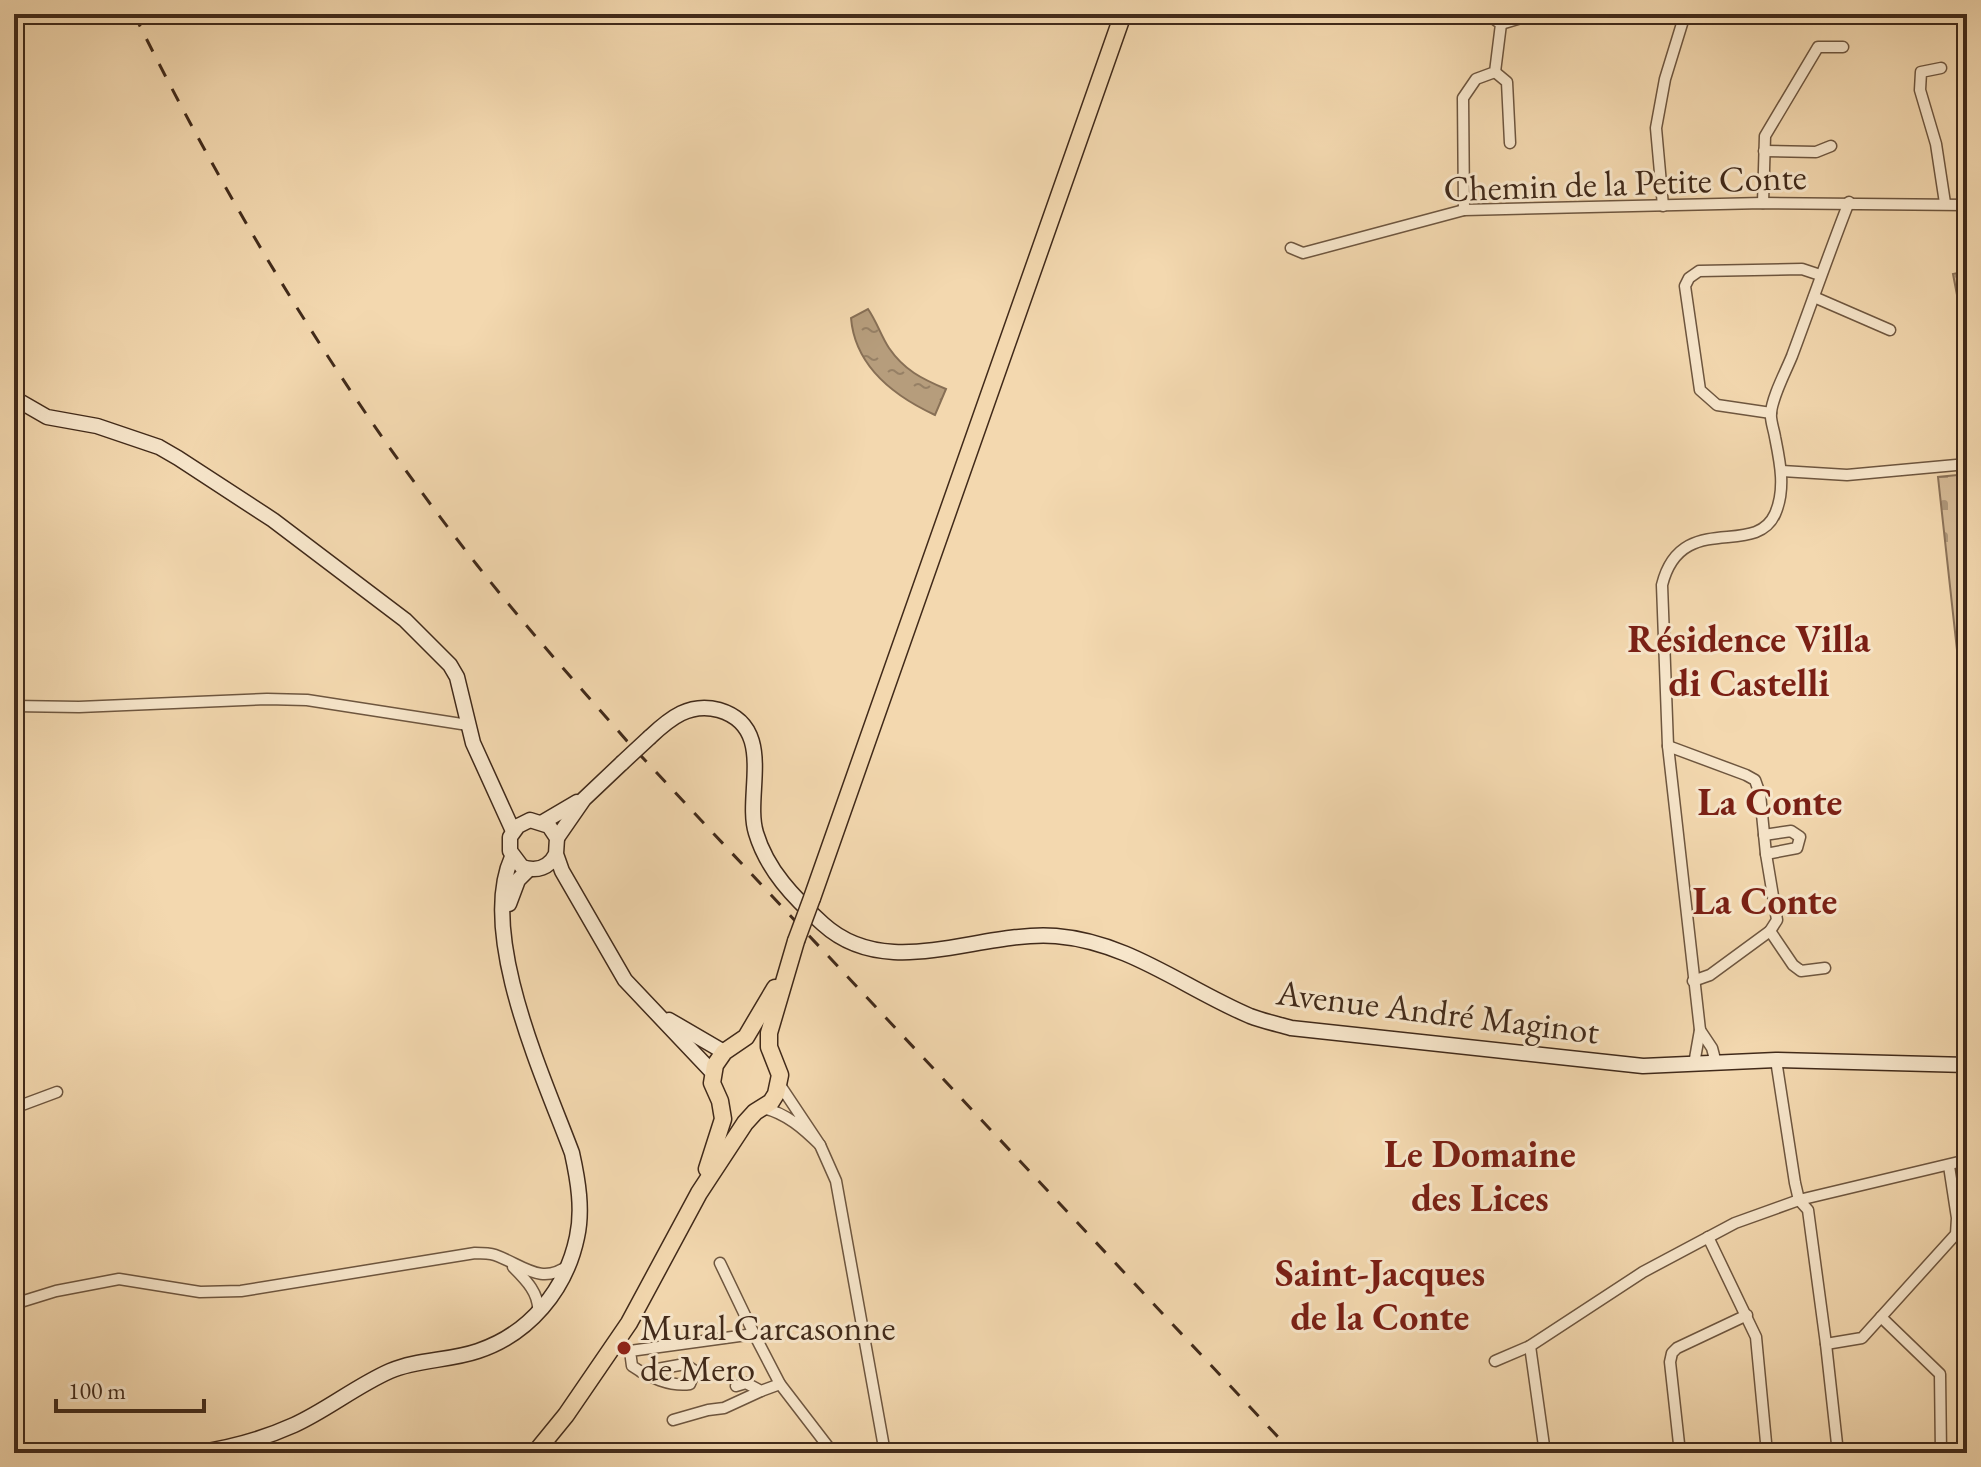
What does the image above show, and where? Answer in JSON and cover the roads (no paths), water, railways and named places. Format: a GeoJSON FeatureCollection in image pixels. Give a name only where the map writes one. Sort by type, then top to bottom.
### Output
{"type":"FeatureCollection","features":[{"type":"Feature","properties":{"kind":"main road"},"geometry":{"type":"LineString","coordinates":[[699,1193],[723,1119],[712,1083],[713,1073],[730,1049],[746,1037],[774,991],[796,941],[1123,14]]}},
{"type":"Feature","properties":{"kind":"main road"},"geometry":{"type":"LineString","coordinates":[[535,1453],[566,1415],[629,1323],[699,1193],[745,1123],[771,1102],[780,1085],[769,1033],[796,941]]}},
{"type":"Feature","properties":{"kind":"main road"},"geometry":{"type":"LineString","coordinates":[[730,1049],[756,1046],[772,1057]]}},
{"type":"Feature","properties":{"kind":"main road"},"geometry":{"type":"LineString","coordinates":[[720,1101],[736,1111],[759,1110]]}},
{"type":"Feature","properties":{"kind":"street"},"geometry":{"type":"LineString","coordinates":[[1487,14],[1501,24]]}},
{"type":"Feature","properties":{"kind":"street"},"geometry":{"type":"LineString","coordinates":[[1501,24],[1534,14]]}},
{"type":"Feature","properties":{"kind":"street"},"geometry":{"type":"LineString","coordinates":[[1663,206],[1656,128],[1682,15]]}},
{"type":"Feature","properties":{"kind":"street"},"geometry":{"type":"LineString","coordinates":[[1495,72],[1501,24]]}},
{"type":"Feature","properties":{"kind":"street"},"geometry":{"type":"LineString","coordinates":[[1763,203],[1765,136],[1818,47],[1843,47]]}},
{"type":"Feature","properties":{"kind":"street"},"geometry":{"type":"LineString","coordinates":[[1941,68],[1921,72],[1920,90],[1936,144],[1945,203]]}},
{"type":"Feature","properties":{"kind":"street"},"geometry":{"type":"LineString","coordinates":[[1495,72],[1507,82],[1510,143]]}},
{"type":"Feature","properties":{"kind":"street"},"geometry":{"type":"LineString","coordinates":[[1464,210],[1463,98],[1476,79],[1495,72]]}},
{"type":"Feature","properties":{"kind":"street"},"geometry":{"type":"LineString","coordinates":[[1764,151],[1816,152],[1831,146]]}},
{"type":"Feature","properties":{"kind":"street"},"geometry":{"type":"LineString","coordinates":[[1694,1064],[1700,1030],[1668,746],[1662,585],[1666,567],[1684,547],[1700,541],[1758,532],[1768,525],[1779,500],[1782,471],[1771,413],[1849,202]]}},
{"type":"Feature","properties":{"kind":"street","name":"Chemin de la Petite Conte"},"geometry":{"type":"LineString","coordinates":[[1291,248],[1303,253],[1464,210],[1849,202],[1967,205]]}},
{"type":"Feature","properties":{"kind":"street"},"geometry":{"type":"LineString","coordinates":[[1771,413],[1717,405],[1700,390],[1685,286],[1689,278],[1699,271],[1802,269],[1820,275]]}},
{"type":"Feature","properties":{"kind":"street"},"geometry":{"type":"LineString","coordinates":[[1814,297],[1890,330]]}},
{"type":"Feature","properties":{"kind":"street"},"geometry":{"type":"LineString","coordinates":[[14,398],[47,417],[97,426],[159,447],[285,529],[385,603],[450,665],[462,690],[468,725],[481,763],[513,831],[509,844],[512,857],[517,863],[535,869],[579,903]]}},
{"type":"Feature","properties":{"kind":"street"},"geometry":{"type":"LineString","coordinates":[[1782,471],[1847,475],[1967,464]]}},
{"type":"Feature","properties":{"kind":"street"},"geometry":{"type":"LineString","coordinates":[[14,706],[294,700],[468,725]]}},
{"type":"Feature","properties":{"kind":"street","name":"Avenue André Maginot"},"geometry":{"type":"LineString","coordinates":[[584,799],[670,718],[699,707],[724,712],[741,724],[751,738],[756,765],[754,829],[764,857],[778,878],[844,941],[868,950],[902,953],[1026,936],[1055,936],[1097,942],[1133,955],[1251,1016],[1291,1028],[1599,1062],[1643,1066],[1776,1060],[1967,1065]]}},
{"type":"Feature","properties":{"kind":"street"},"geometry":{"type":"LineString","coordinates":[[1668,746],[1755,780],[1760,794],[1777,920],[1770,931],[1710,975],[1693,981]]}},
{"type":"Feature","properties":{"kind":"street"},"geometry":{"type":"LineString","coordinates":[[491,781],[515,809],[549,826],[557,838]]}},
{"type":"Feature","properties":{"kind":"street"},"geometry":{"type":"LineString","coordinates":[[513,831],[584,799]]}},
{"type":"Feature","properties":{"kind":"street"},"geometry":{"type":"LineString","coordinates":[[584,799],[557,838],[556,854],[562,871],[625,980],[713,1073]]}},
{"type":"Feature","properties":{"kind":"street"},"geometry":{"type":"LineString","coordinates":[[1764,835],[1791,831],[1800,837],[1797,848],[1766,854]]}},
{"type":"Feature","properties":{"kind":"street"},"geometry":{"type":"LineString","coordinates":[[504,915],[518,880],[547,865],[556,854]]}},
{"type":"Feature","properties":{"kind":"street"},"geometry":{"type":"LineString","coordinates":[[195,1453],[257,1440],[296,1424],[388,1372],[410,1364],[463,1355],[502,1342],[538,1313],[554,1294],[570,1265],[578,1235],[578,1180],[572,1153],[515,994],[503,939],[502,903],[512,857]]}},
{"type":"Feature","properties":{"kind":"street"},"geometry":{"type":"LineString","coordinates":[[1770,931],[1793,965],[1801,971],[1825,968]]}},
{"type":"Feature","properties":{"kind":"street"},"geometry":{"type":"LineString","coordinates":[[654,1011],[730,1049]]}},
{"type":"Feature","properties":{"kind":"street"},"geometry":{"type":"LineString","coordinates":[[1700,1030],[1716,1063]]}},
{"type":"Feature","properties":{"kind":"street"},"geometry":{"type":"LineString","coordinates":[[1696,1046],[1709,1044]]}},
{"type":"Feature","properties":{"kind":"street"},"geometry":{"type":"LineString","coordinates":[[1776,1060],[1799,1200],[1808,1210],[1838,1453]]}},
{"type":"Feature","properties":{"kind":"street"},"geometry":{"type":"LineString","coordinates":[[780,1085],[820,1145],[836,1181],[885,1453]]}},
{"type":"Feature","properties":{"kind":"street"},"geometry":{"type":"LineString","coordinates":[[14,1108],[57,1092]]}},
{"type":"Feature","properties":{"kind":"street"},"geometry":{"type":"LineString","coordinates":[[759,1110],[775,1111],[802,1127],[820,1145]]}},
{"type":"Feature","properties":{"kind":"street"},"geometry":{"type":"LineString","coordinates":[[1495,1361],[1530,1346],[1643,1272],[1735,1223],[1799,1200],[1967,1160]]}},
{"type":"Feature","properties":{"kind":"street"},"geometry":{"type":"LineString","coordinates":[[1826,1344],[1856,1341],[1956,1234],[1957,1218],[1949,1166]]}},
{"type":"Feature","properties":{"kind":"street"},"geometry":{"type":"LineString","coordinates":[[1708,1237],[1756,1337],[1767,1453]]}},
{"type":"Feature","properties":{"kind":"street"},"geometry":{"type":"LineString","coordinates":[[14,1304],[56,1291],[119,1279],[200,1292],[241,1291],[475,1253],[493,1255],[540,1276],[548,1281],[554,1294]]}},
{"type":"Feature","properties":{"kind":"street"},"geometry":{"type":"LineString","coordinates":[[505,1261],[534,1292],[539,1304],[538,1313]]}},
{"type":"Feature","properties":{"kind":"street"},"geometry":{"type":"LineString","coordinates":[[720,1263],[780,1384],[833,1453]]}},
{"type":"Feature","properties":{"kind":"street"},"geometry":{"type":"LineString","coordinates":[[540,1276],[570,1265]]}},
{"type":"Feature","properties":{"kind":"street"},"geometry":{"type":"LineString","coordinates":[[534,1292],[546,1296],[554,1294]]}},
{"type":"Feature","properties":{"kind":"street"},"geometry":{"type":"LineString","coordinates":[[1680,1453],[1670,1362],[1672,1353],[1747,1315]]}},
{"type":"Feature","properties":{"kind":"street"},"geometry":{"type":"LineString","coordinates":[[1881,1317],[1940,1374],[1941,1453]]}},
{"type":"Feature","properties":{"kind":"street"},"geometry":{"type":"LineString","coordinates":[[641,1372],[632,1366],[630,1351],[754,1334]]}},
{"type":"Feature","properties":{"kind":"street"},"geometry":{"type":"LineString","coordinates":[[1530,1346],[1545,1453]]}},
{"type":"Feature","properties":{"kind":"street"},"geometry":{"type":"LineString","coordinates":[[736,1386],[746,1383],[761,1391]]}},
{"type":"Feature","properties":{"kind":"street"},"geometry":{"type":"LineString","coordinates":[[673,1420],[724,1408],[780,1384]]}},
{"type":"Feature","properties":{"kind":"water"},"geometry":{"type":"Polygon","coordinates":[[[868,309],[895,356],[907,368],[946,389],[935,415],[891,389],[860,351],[851,318],[868,309]]]}},
{"type":"Feature","properties":{"kind":"railway"},"geometry":{"type":"LineString","coordinates":[[134,14],[209,158],[291,298],[380,434],[495,588],[627,741],[1293,1453]]}},
{"type":"Feature","properties":{"kind":"place","name":"Mural Carcasonne de Mero"},"geometry":{"type":"Point","coordinates":[624,1348]}},
{"type":"Feature","properties":{"kind":"district","name":"Résidence Villa di Castelli"},"geometry":{"type":"Point","coordinates":[1749,661]}},
{"type":"Feature","properties":{"kind":"district","name":"La Conte"},"geometry":{"type":"Point","coordinates":[1770,802]}},
{"type":"Feature","properties":{"kind":"district","name":"La Conte"},"geometry":{"type":"Point","coordinates":[1765,901]}},
{"type":"Feature","properties":{"kind":"district","name":"Le Domaine des Lices"},"geometry":{"type":"Point","coordinates":[1480,1176]}},
{"type":"Feature","properties":{"kind":"district","name":"Saint-Jacques de la Conte"},"geometry":{"type":"Point","coordinates":[1380,1295]}}]}
